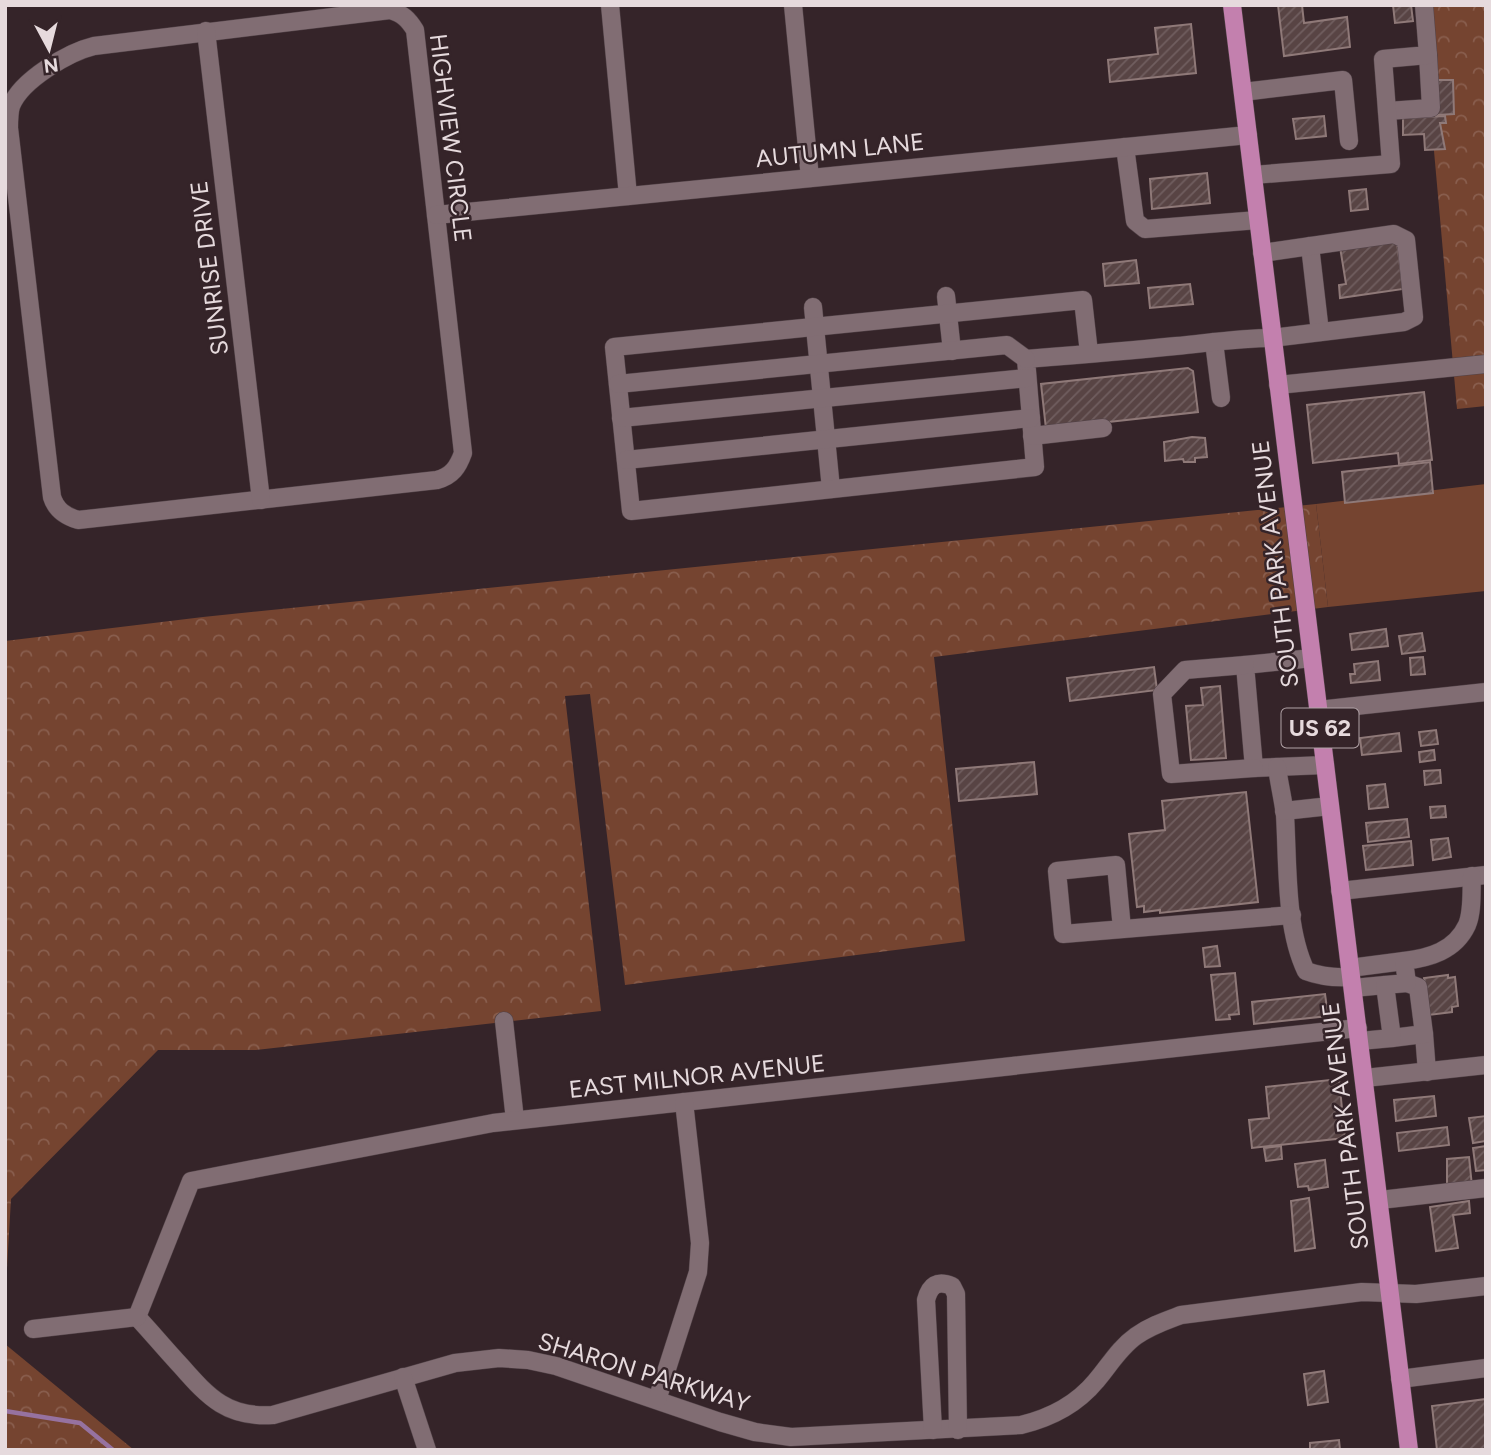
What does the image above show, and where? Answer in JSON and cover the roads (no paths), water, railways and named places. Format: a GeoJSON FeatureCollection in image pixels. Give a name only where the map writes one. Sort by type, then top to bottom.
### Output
{"type":"FeatureCollection","features":[{"type":"Feature","properties":{"kind":"main road","name":"SOUTH PARK AVENUE"},"geometry":{"type":"LineString","coordinates":[[1232,5],[1409,1450]]}},
{"type":"Feature","properties":{"kind":"street"},"geometry":{"type":"LineString","coordinates":[[610,5],[628,196]]}},
{"type":"Feature","properties":{"kind":"street"},"geometry":{"type":"LineString","coordinates":[[793,5],[810,178]]}},
{"type":"Feature","properties":{"kind":"street"},"geometry":{"type":"LineString","coordinates":[[1387,111],[1431,108],[1423,5]]}},
{"type":"Feature","properties":{"kind":"street","name":"HIGHVIEW CIRCLE"},"geometry":{"type":"LineString","coordinates":[[390,10],[401,13],[415,30],[436,215],[463,453],[452,473],[437,480],[78,520],[59,510],[54,502],[46,442],[9,128],[12,105],[27,85],[78,50],[206,31],[390,10]]}},
{"type":"Feature","properties":{"kind":"street","name":"SUNRISE DRIVE"},"geometry":{"type":"LineString","coordinates":[[206,31],[261,500]]}},
{"type":"Feature","properties":{"kind":"street"},"geometry":{"type":"LineString","coordinates":[[1253,175],[1391,164],[1382,58],[1427,55]]}},
{"type":"Feature","properties":{"kind":"street"},"geometry":{"type":"LineString","coordinates":[[1243,92],[1343,80],[1349,141]]}},
{"type":"Feature","properties":{"kind":"street","name":"AUTUMN LANE"},"geometry":{"type":"LineString","coordinates":[[436,215],[1248,135]]}},
{"type":"Feature","properties":{"kind":"street"},"geometry":{"type":"LineString","coordinates":[[1125,147],[1135,221],[1145,229],[1258,220]]}},
{"type":"Feature","properties":{"kind":"street"},"geometry":{"type":"LineString","coordinates":[[618,384],[1007,345],[1026,359],[1089,354],[1272,338],[1404,322],[1414,317],[1406,240],[1394,234],[1262,253]]}},
{"type":"Feature","properties":{"kind":"street"},"geometry":{"type":"LineString","coordinates":[[1310,246],[1320,332]]}},
{"type":"Feature","properties":{"kind":"street"},"geometry":{"type":"LineString","coordinates":[[1026,359],[1035,467],[631,511],[614,347],[815,327],[947,305],[1083,300],[1089,354]]}},
{"type":"Feature","properties":{"kind":"street"},"geometry":{"type":"LineString","coordinates":[[947,305],[952,351]]}},
{"type":"Feature","properties":{"kind":"street"},"geometry":{"type":"LineString","coordinates":[[813,307],[831,489]]}},
{"type":"Feature","properties":{"kind":"street"},"geometry":{"type":"LineString","coordinates":[[1214,342],[1221,398]]}},
{"type":"Feature","properties":{"kind":"street"},"geometry":{"type":"LineString","coordinates":[[1278,385],[1486,364]]}},
{"type":"Feature","properties":{"kind":"street"},"geometry":{"type":"LineString","coordinates":[[621,418],[1027,378]]}},
{"type":"Feature","properties":{"kind":"street"},"geometry":{"type":"LineString","coordinates":[[625,460],[826,439],[1031,427],[1103,428]]}},
{"type":"Feature","properties":{"kind":"street"},"geometry":{"type":"LineString","coordinates":[[1312,658],[1185,670],[1162,694],[1171,774],[1325,765]]}},
{"type":"Feature","properties":{"kind":"street"},"geometry":{"type":"LineString","coordinates":[[1245,666],[1254,768]]}},
{"type":"Feature","properties":{"kind":"street"},"geometry":{"type":"LineString","coordinates":[[1318,710],[1486,692]]}},
{"type":"Feature","properties":{"kind":"street"},"geometry":{"type":"LineString","coordinates":[[1277,767],[1284,811],[1292,915],[1300,958],[1306,971],[1334,978],[1352,977],[1404,961],[1440,954],[1467,926],[1479,876],[1340,891]]}},
{"type":"Feature","properties":{"kind":"street"},"geometry":{"type":"LineString","coordinates":[[1284,811],[1330,806]]}},
{"type":"Feature","properties":{"kind":"street"},"geometry":{"type":"LineString","coordinates":[[1122,929],[1116,865],[1057,871],[1063,934],[1292,915]]}},
{"type":"Feature","properties":{"kind":"street"},"geometry":{"type":"LineString","coordinates":[[1404,961],[1407,983]]}},
{"type":"Feature","properties":{"kind":"street"},"geometry":{"type":"LineString","coordinates":[[1352,977],[1385,985],[1407,983],[1418,987],[1427,1072]]}},
{"type":"Feature","properties":{"kind":"street"},"geometry":{"type":"LineString","coordinates":[[1385,985],[1392,1038]]}},
{"type":"Feature","properties":{"kind":"street"},"geometry":{"type":"LineString","coordinates":[[504,1021],[515,1120]]}},
{"type":"Feature","properties":{"kind":"street","name":"EAST MILNOR AVENUE"},"geometry":{"type":"LineString","coordinates":[[137,1317],[191,1181],[419,1135],[515,1120],[1359,1035],[1392,1038],[1424,1034]]}},
{"type":"Feature","properties":{"kind":"street"},"geometry":{"type":"LineString","coordinates":[[1365,1078],[1486,1065]]}},
{"type":"Feature","properties":{"kind":"street"},"geometry":{"type":"LineString","coordinates":[[657,1400],[698,1272],[701,1243],[684,1102]]}},
{"type":"Feature","properties":{"kind":"street"},"geometry":{"type":"LineString","coordinates":[[1380,1200],[1486,1188]]}},
{"type":"Feature","properties":{"kind":"street"},"geometry":{"type":"LineString","coordinates":[[933,1430],[926,1300],[929,1289],[944,1283],[952,1286],[956,1294],[958,1430]]}},
{"type":"Feature","properties":{"kind":"street","name":"SHARON PARKWAY"},"geometry":{"type":"LineString","coordinates":[[137,1317],[206,1395],[219,1404],[246,1414],[273,1415],[455,1363],[477,1359],[528,1360],[556,1366],[755,1432],[791,1437],[1021,1425],[1057,1412],[1077,1399],[1136,1336],[1157,1323],[1181,1315],[1363,1292],[1416,1294],[1486,1286]]}},
{"type":"Feature","properties":{"kind":"street"},"geometry":{"type":"LineString","coordinates":[[33,1329],[137,1317]]}},
{"type":"Feature","properties":{"kind":"street"},"geometry":{"type":"LineString","coordinates":[[1401,1379],[1486,1368]]}},
{"type":"Feature","properties":{"kind":"street"},"geometry":{"type":"LineString","coordinates":[[403,1377],[426,1450]]}},
{"type":"Feature","properties":{"kind":"waterway"},"geometry":{"type":"LineString","coordinates":[[5,1411],[80,1423],[113,1450]]}}]}
